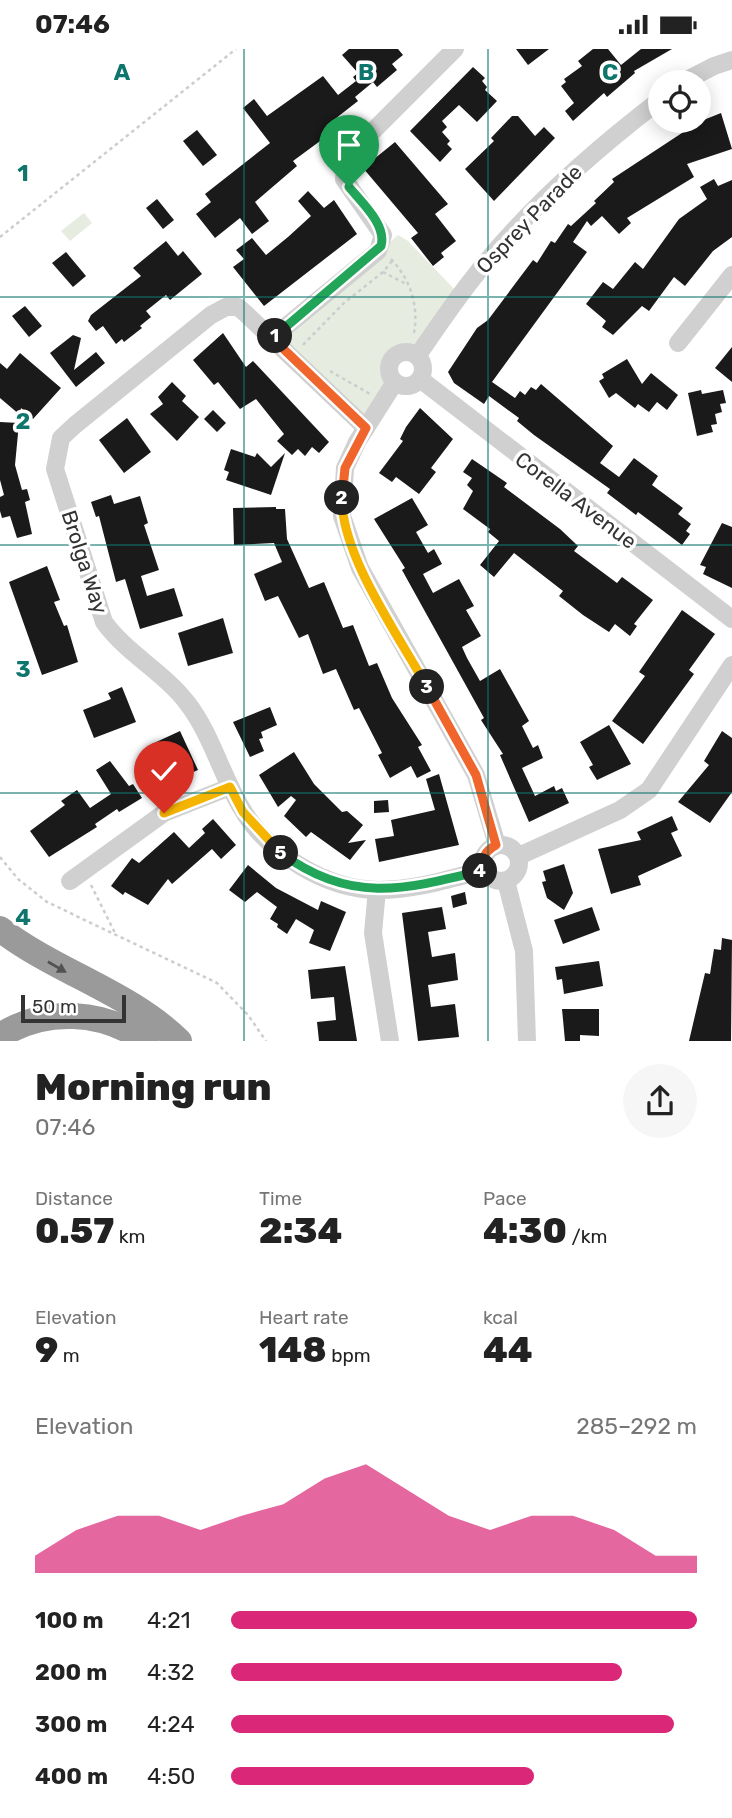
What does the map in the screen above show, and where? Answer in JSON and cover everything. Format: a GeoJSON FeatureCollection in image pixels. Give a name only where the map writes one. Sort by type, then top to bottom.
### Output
{"type":"FeatureCollection","features":[{"type":"Feature","properties":{"kind":"highway"},"geometry":{"type":"LineString","coordinates":[[0,929],[30,951],[152,1019],[179,1041]]}},
{"type":"Feature","properties":{"kind":"highway"},"geometry":{"type":"LineString","coordinates":[[0,1037],[36,1020],[72,1016],[113,1023],[146,1041]]}},
{"type":"Feature","properties":{"kind":"street"},"geometry":{"type":"LineString","coordinates":[[272,338],[378,251],[383,235],[344,179],[345,158],[455,49]]}},
{"type":"Feature","properties":{"kind":"street"},"geometry":{"type":"LineString","coordinates":[[706,70],[732,60]]}},
{"type":"Feature","properties":{"kind":"street","name":"Osprey Parade"},"geometry":{"type":"LineString","coordinates":[[415,347],[517,226],[582,163],[648,110]]}},
{"type":"Feature","properties":{"kind":"street"},"geometry":{"type":"LineString","coordinates":[[678,343],[732,275]]}},
{"type":"Feature","properties":{"kind":"street","name":"Brolga Way"},"geometry":{"type":"LineString","coordinates":[[366,428],[238,307],[220,309],[75,425],[61,438],[54,462],[104,622],[190,706],[243,812],[283,855],[337,882],[377,890],[417,887],[484,870]]}},
{"type":"Feature","properties":{"kind":"street"},"geometry":{"type":"LineString","coordinates":[[415,347],[424,367],[420,379],[411,386],[396,383],[389,371],[393,358],[415,347]]}},
{"type":"Feature","properties":{"kind":"street","name":"Corella Avenue"},"geometry":{"type":"LineString","coordinates":[[420,379],[732,619]]}},
{"type":"Feature","properties":{"kind":"street"},"geometry":{"type":"LineString","coordinates":[[396,383],[366,428],[345,468],[342,516],[360,568],[476,775],[496,845]]}},
{"type":"Feature","properties":{"kind":"street"},"geometry":{"type":"LineString","coordinates":[[519,856],[620,810],[649,790],[732,665]]}},
{"type":"Feature","properties":{"kind":"street"},"geometry":{"type":"LineString","coordinates":[[77,876],[164,813],[230,787]]}},
{"type":"Feature","properties":{"kind":"street"},"geometry":{"type":"LineString","coordinates":[[496,845],[506,845],[519,856],[515,876],[506,881],[489,877],[484,870],[482,859],[487,850],[496,845]]}},
{"type":"Feature","properties":{"kind":"street"},"geometry":{"type":"LineString","coordinates":[[506,881],[524,951],[527,1041]]}},
{"type":"Feature","properties":{"kind":"street"},"geometry":{"type":"LineString","coordinates":[[377,890],[373,933],[390,1041]]}},
{"type":"Feature","properties":{"kind":"path"},"geometry":{"type":"LineString","coordinates":[[0,237],[236,49]]}},
{"type":"Feature","properties":{"kind":"path"},"geometry":{"type":"LineString","coordinates":[[386,253],[408,285],[417,311],[415,347]]}},
{"type":"Feature","properties":{"kind":"path"},"geometry":{"type":"LineString","coordinates":[[299,351],[344,303],[383,272],[393,260]]}},
{"type":"Feature","properties":{"kind":"path"},"geometry":{"type":"LineString","coordinates":[[383,272],[408,285]]}},
{"type":"Feature","properties":{"kind":"path"},"geometry":{"type":"LineString","coordinates":[[321,367],[373,395]]}},
{"type":"Feature","properties":{"kind":"path"},"geometry":{"type":"LineString","coordinates":[[0,857],[18,879],[47,902],[217,983],[248,1015],[266,1041]]}},
{"type":"Feature","properties":{"kind":"path"},"geometry":{"type":"LineString","coordinates":[[77,876],[96,899],[116,935]]}},
{"type":"Feature","properties":{"kind":"shaded area"},"geometry":{"type":"Polygon","coordinates":[[[84,213],[92,223],[70,241],[61,231],[84,213]]]}},
{"type":"Feature","properties":{"kind":"shaded area"},"geometry":{"type":"Polygon","coordinates":[[[398,235],[408,241],[457,292],[415,347],[400,349],[390,355],[387,366],[389,381],[364,415],[283,340],[287,333],[398,235]]]}},
{"type":"Feature","properties":{"kind":"building"},"geometry":{"type":"Polygon","coordinates":[[[349,49],[398,49],[403,55],[392,64],[397,70],[377,87],[373,82],[355,97],[358,101],[326,126],[331,133],[293,161],[297,166],[255,202],[269,221],[252,234],[240,218],[215,238],[196,214],[211,202],[205,194],[270,143],[243,108],[254,99],[267,116],[323,76],[338,95],[356,81],[353,77],[358,73],[342,55],[349,49]]]}},
{"type":"Feature","properties":{"kind":"building"},"geometry":{"type":"Polygon","coordinates":[[[516,49],[549,49],[528,65],[516,49]]]}},
{"type":"Feature","properties":{"kind":"building"},"geometry":{"type":"Polygon","coordinates":[[[593,49],[608,49],[621,65],[641,49],[672,49],[634,71],[635,73],[607,97],[604,93],[573,121],[565,111],[574,103],[561,86],[566,82],[564,79],[582,66],[578,61],[593,49]]]}},
{"type":"Feature","properties":{"kind":"building"},"geometry":{"type":"Polygon","coordinates":[[[473,67],[485,78],[482,81],[487,87],[485,90],[497,101],[477,122],[459,105],[442,121],[447,127],[442,132],[450,141],[447,144],[452,149],[440,162],[410,131],[473,67]]]}},
{"type":"Feature","properties":{"kind":"building"},"geometry":{"type":"Polygon","coordinates":[[[721,113],[732,149],[687,164],[694,177],[627,218],[631,223],[619,234],[602,216],[591,226],[587,221],[573,242],[587,252],[492,382],[515,398],[520,391],[525,395],[531,387],[536,390],[541,384],[613,446],[600,463],[619,477],[634,458],[658,476],[652,485],[683,508],[678,514],[691,524],[686,531],[690,534],[682,545],[607,493],[610,489],[534,435],[517,421],[519,418],[489,396],[484,404],[454,383],[448,372],[477,328],[488,320],[533,260],[537,263],[551,241],[555,243],[568,224],[571,226],[596,203],[594,201],[614,182],[612,179],[682,133],[711,133],[711,117],[721,113]]]}},
{"type":"Feature","properties":{"kind":"building"},"geometry":{"type":"Polygon","coordinates":[[[512,116],[518,116],[535,136],[544,127],[555,138],[494,201],[465,169],[494,141],[491,138],[512,116]]]}},
{"type":"Feature","properties":{"kind":"building"},"geometry":{"type":"Polygon","coordinates":[[[197,130],[217,155],[203,166],[183,141],[197,130]]]}},
{"type":"Feature","properties":{"kind":"building"},"geometry":{"type":"Polygon","coordinates":[[[395,142],[448,204],[435,214],[456,241],[441,253],[444,257],[433,266],[411,238],[418,233],[363,168],[395,142]]]}},
{"type":"Feature","properties":{"kind":"building"},"geometry":{"type":"Polygon","coordinates":[[[714,179],[718,186],[732,180],[732,237],[713,251],[685,286],[674,277],[649,311],[642,306],[613,335],[602,327],[606,321],[586,304],[603,282],[613,289],[635,262],[643,269],[679,219],[707,199],[700,187],[714,179]]]}},
{"type":"Feature","properties":{"kind":"building"},"geometry":{"type":"Polygon","coordinates":[[[308,191],[324,208],[334,200],[357,234],[264,306],[233,267],[244,259],[236,250],[252,238],[266,255],[288,237],[311,216],[298,201],[308,191]]]}},
{"type":"Feature","properties":{"kind":"building"},"geometry":{"type":"Polygon","coordinates":[[[157,199],[174,220],[163,229],[146,208],[157,199]]]}},
{"type":"Feature","properties":{"kind":"building"},"geometry":{"type":"Polygon","coordinates":[[[166,241],[178,256],[183,251],[202,274],[170,300],[166,295],[146,311],[151,317],[140,326],[142,328],[124,342],[122,339],[116,344],[103,326],[96,331],[88,321],[91,315],[141,276],[133,268],[166,241]]]}},
{"type":"Feature","properties":{"kind":"building"},"geometry":{"type":"Polygon","coordinates":[[[66,252],[86,276],[73,287],[52,263],[66,252]]]}},
{"type":"Feature","properties":{"kind":"building"},"geometry":{"type":"Polygon","coordinates":[[[25,306],[42,326],[29,337],[12,316],[25,306]]]}},
{"type":"Feature","properties":{"kind":"building"},"geometry":{"type":"Polygon","coordinates":[[[223,333],[246,367],[253,361],[329,442],[319,453],[312,447],[305,456],[298,449],[292,455],[277,441],[284,434],[256,399],[240,409],[218,382],[214,385],[193,360],[223,333]]]}},
{"type":"Feature","properties":{"kind":"building"},"geometry":{"type":"Polygon","coordinates":[[[73,335],[81,338],[74,370],[96,352],[105,363],[76,387],[50,353],[73,335]]]}},
{"type":"Feature","properties":{"kind":"building"},"geometry":{"type":"Polygon","coordinates":[[[732,347],[732,382],[715,368],[732,347]]]}},
{"type":"Feature","properties":{"kind":"building"},"geometry":{"type":"Polygon","coordinates":[[[20,353],[61,388],[33,419],[21,408],[20,415],[0,398],[0,363],[7,369],[20,353]]]}},
{"type":"Feature","properties":{"kind":"building"},"geometry":{"type":"Polygon","coordinates":[[[627,359],[642,384],[651,373],[678,395],[667,410],[657,402],[649,412],[638,404],[635,408],[616,393],[609,398],[599,381],[604,378],[602,374],[627,359]]]}},
{"type":"Feature","properties":{"kind":"building"},"geometry":{"type":"Polygon","coordinates":[[[172,382],[186,396],[182,401],[199,417],[177,441],[150,414],[163,404],[158,397],[172,382]]]}},
{"type":"Feature","properties":{"kind":"building"},"geometry":{"type":"Polygon","coordinates":[[[701,390],[702,394],[723,390],[726,403],[720,404],[722,412],[715,414],[717,424],[711,425],[713,432],[697,436],[688,393],[701,390]]]}},
{"type":"Feature","properties":{"kind":"building"},"geometry":{"type":"Polygon","coordinates":[[[420,408],[453,439],[431,468],[436,472],[419,494],[396,477],[392,482],[379,473],[403,441],[400,439],[406,427],[420,408]]]}},
{"type":"Feature","properties":{"kind":"building"},"geometry":{"type":"Polygon","coordinates":[[[213,410],[226,423],[217,432],[204,419],[213,410]]]}},
{"type":"Feature","properties":{"kind":"building"},"geometry":{"type":"Polygon","coordinates":[[[127,418],[151,452],[124,473],[99,440],[127,418]]]}},
{"type":"Feature","properties":{"kind":"building"},"geometry":{"type":"Polygon","coordinates":[[[0,422],[19,423],[15,465],[22,490],[27,489],[30,500],[25,502],[32,534],[17,538],[10,516],[2,518],[0,511],[0,497],[4,495],[0,480],[0,422]]]}},
{"type":"Feature","properties":{"kind":"building"},"geometry":{"type":"Polygon","coordinates":[[[231,449],[255,457],[257,453],[271,467],[285,453],[271,495],[226,480],[229,472],[224,470],[231,449]]]}},
{"type":"Feature","properties":{"kind":"building"},"geometry":{"type":"Polygon","coordinates":[[[472,459],[507,483],[504,487],[560,529],[578,546],[574,551],[617,583],[622,577],[653,600],[634,624],[637,626],[630,636],[615,624],[609,632],[583,615],[559,596],[563,591],[514,553],[494,577],[480,565],[499,541],[488,532],[490,529],[463,509],[473,491],[467,485],[472,478],[463,472],[472,459]]]}},
{"type":"Feature","properties":{"kind":"building"},"geometry":{"type":"Polygon","coordinates":[[[111,495],[114,504],[140,496],[148,523],[144,525],[159,570],[141,576],[147,596],[174,588],[183,616],[140,629],[125,579],[116,582],[99,516],[96,517],[91,502],[111,495]]]}},
{"type":"Feature","properties":{"kind":"building"},"geometry":{"type":"Polygon","coordinates":[[[412,498],[428,525],[416,532],[428,553],[434,549],[442,564],[423,574],[433,593],[459,579],[474,606],[466,610],[481,636],[462,647],[467,658],[480,681],[500,669],[529,721],[522,726],[533,748],[538,745],[543,758],[522,768],[535,796],[554,786],[556,791],[562,788],[569,803],[529,822],[500,755],[503,754],[481,720],[484,718],[402,570],[405,568],[374,519],[412,498]]]}},
{"type":"Feature","properties":{"kind":"building"},"geometry":{"type":"Polygon","coordinates":[[[233,508],[285,509],[287,539],[309,588],[324,582],[343,628],[353,625],[369,666],[377,663],[392,698],[422,745],[418,747],[431,771],[417,778],[411,766],[390,778],[378,755],[382,753],[359,708],[354,710],[336,669],[323,674],[308,634],[299,638],[278,596],[265,601],[254,574],[282,562],[274,543],[234,545],[233,508]]]}},
{"type":"Feature","properties":{"kind":"building"},"geometry":{"type":"Polygon","coordinates":[[[722,523],[732,527],[732,588],[703,574],[706,567],[700,565],[722,523]]]}},
{"type":"Feature","properties":{"kind":"building"},"geometry":{"type":"Polygon","coordinates":[[[47,566],[60,600],[54,602],[64,626],[67,625],[78,662],[42,675],[9,582],[47,566]]]}},
{"type":"Feature","properties":{"kind":"building"},"geometry":{"type":"Polygon","coordinates":[[[682,610],[715,634],[689,670],[694,674],[643,744],[612,721],[645,676],[639,672],[682,610]]]}},
{"type":"Feature","properties":{"kind":"building"},"geometry":{"type":"Polygon","coordinates":[[[223,618],[233,653],[188,666],[178,633],[223,618]]]}},
{"type":"Feature","properties":{"kind":"building"},"geometry":{"type":"Polygon","coordinates":[[[122,687],[136,722],[94,738],[83,710],[111,699],[108,693],[122,687]]]}},
{"type":"Feature","properties":{"kind":"building"},"geometry":{"type":"Polygon","coordinates":[[[270,707],[277,725],[261,732],[263,738],[259,739],[264,751],[250,757],[233,722],[270,707]]]}},
{"type":"Feature","properties":{"kind":"building"},"geometry":{"type":"Polygon","coordinates":[[[609,725],[631,764],[597,780],[589,767],[593,765],[580,742],[609,725]]]}},
{"type":"Feature","properties":{"kind":"building"},"geometry":{"type":"Polygon","coordinates":[[[180,731],[198,770],[165,784],[159,771],[163,769],[152,744],[180,731]]]}},
{"type":"Feature","properties":{"kind":"building"},"geometry":{"type":"Polygon","coordinates":[[[722,731],[732,738],[732,792],[710,823],[678,802],[709,765],[704,761],[722,731]]]}},
{"type":"Feature","properties":{"kind":"building"},"geometry":{"type":"Polygon","coordinates":[[[294,752],[314,784],[342,812],[347,811],[363,825],[348,843],[366,840],[350,860],[311,832],[306,837],[284,816],[296,800],[291,796],[278,807],[259,775],[294,752]]]}},
{"type":"Feature","properties":{"kind":"building"},"geometry":{"type":"Polygon","coordinates":[[[110,761],[129,786],[133,784],[142,798],[119,812],[117,809],[95,824],[97,827],[49,857],[30,831],[65,805],[61,801],[77,790],[90,808],[111,794],[96,770],[110,761]]]}},
{"type":"Feature","properties":{"kind":"building"},"geometry":{"type":"Polygon","coordinates":[[[439,774],[459,845],[379,862],[375,839],[394,836],[391,820],[435,810],[426,779],[439,774]]]}},
{"type":"Feature","properties":{"kind":"building"},"geometry":{"type":"Polygon","coordinates":[[[388,800],[389,812],[374,813],[374,801],[388,800]]]}},
{"type":"Feature","properties":{"kind":"building"},"geometry":{"type":"Polygon","coordinates":[[[672,816],[678,830],[671,833],[682,856],[638,876],[641,885],[611,894],[598,849],[641,840],[637,832],[672,816]]]}},
{"type":"Feature","properties":{"kind":"building"},"geometry":{"type":"Polygon","coordinates":[[[213,819],[236,845],[221,859],[212,849],[172,884],[168,879],[148,905],[125,892],[123,895],[111,886],[132,858],[139,863],[174,832],[189,848],[205,833],[202,829],[213,819]]]}},
{"type":"Feature","properties":{"kind":"building"},"geometry":{"type":"Polygon","coordinates":[[[564,864],[573,893],[564,910],[547,898],[542,882],[546,881],[543,871],[564,864]]]}},
{"type":"Feature","properties":{"kind":"building"},"geometry":{"type":"Polygon","coordinates":[[[248,865],[276,888],[318,910],[321,901],[346,912],[330,951],[309,943],[314,930],[296,919],[287,934],[277,927],[278,924],[270,919],[277,907],[257,892],[245,902],[229,890],[248,865]]]}},
{"type":"Feature","properties":{"kind":"building"},"geometry":{"type":"Polygon","coordinates":[[[465,892],[467,904],[453,908],[451,896],[465,892]]]}},
{"type":"Feature","properties":{"kind":"building"},"geometry":{"type":"Polygon","coordinates":[[[442,907],[446,929],[428,932],[432,957],[455,953],[458,980],[428,985],[431,1007],[455,1004],[459,1037],[418,1041],[402,913],[442,907]]]}},
{"type":"Feature","properties":{"kind":"building"},"geometry":{"type":"Polygon","coordinates":[[[592,907],[600,930],[563,944],[554,920],[592,907]]]}},
{"type":"Feature","properties":{"kind":"building"},"geometry":{"type":"Polygon","coordinates":[[[722,938],[732,940],[731,1041],[689,1041],[705,973],[710,974],[714,949],[721,950],[722,938]]]}},
{"type":"Feature","properties":{"kind":"building"},"geometry":{"type":"Polygon","coordinates":[[[599,961],[603,986],[564,994],[562,979],[557,980],[555,967],[599,961]]]}},
{"type":"Feature","properties":{"kind":"building"},"geometry":{"type":"Polygon","coordinates":[[[345,966],[357,1041],[319,1041],[317,1022],[336,1020],[334,997],[311,999],[308,970],[345,966]]]}},
{"type":"Feature","properties":{"kind":"building"},"geometry":{"type":"Polygon","coordinates":[[[562,1009],[599,1009],[599,1036],[580,1035],[580,1041],[565,1041],[562,1009]]]}},
{"type":"Feature","properties":{"kind":"route"},"geometry":{"type":"LineString","coordinates":[[164,813],[230,787],[243,812],[283,855],[337,882],[377,890],[417,887],[484,870],[482,859],[487,850],[496,845],[476,775],[360,568],[345,528],[342,516],[345,468],[366,428],[272,338],[372,257],[381,246],[383,235],[378,225],[349,187]]}}]}
